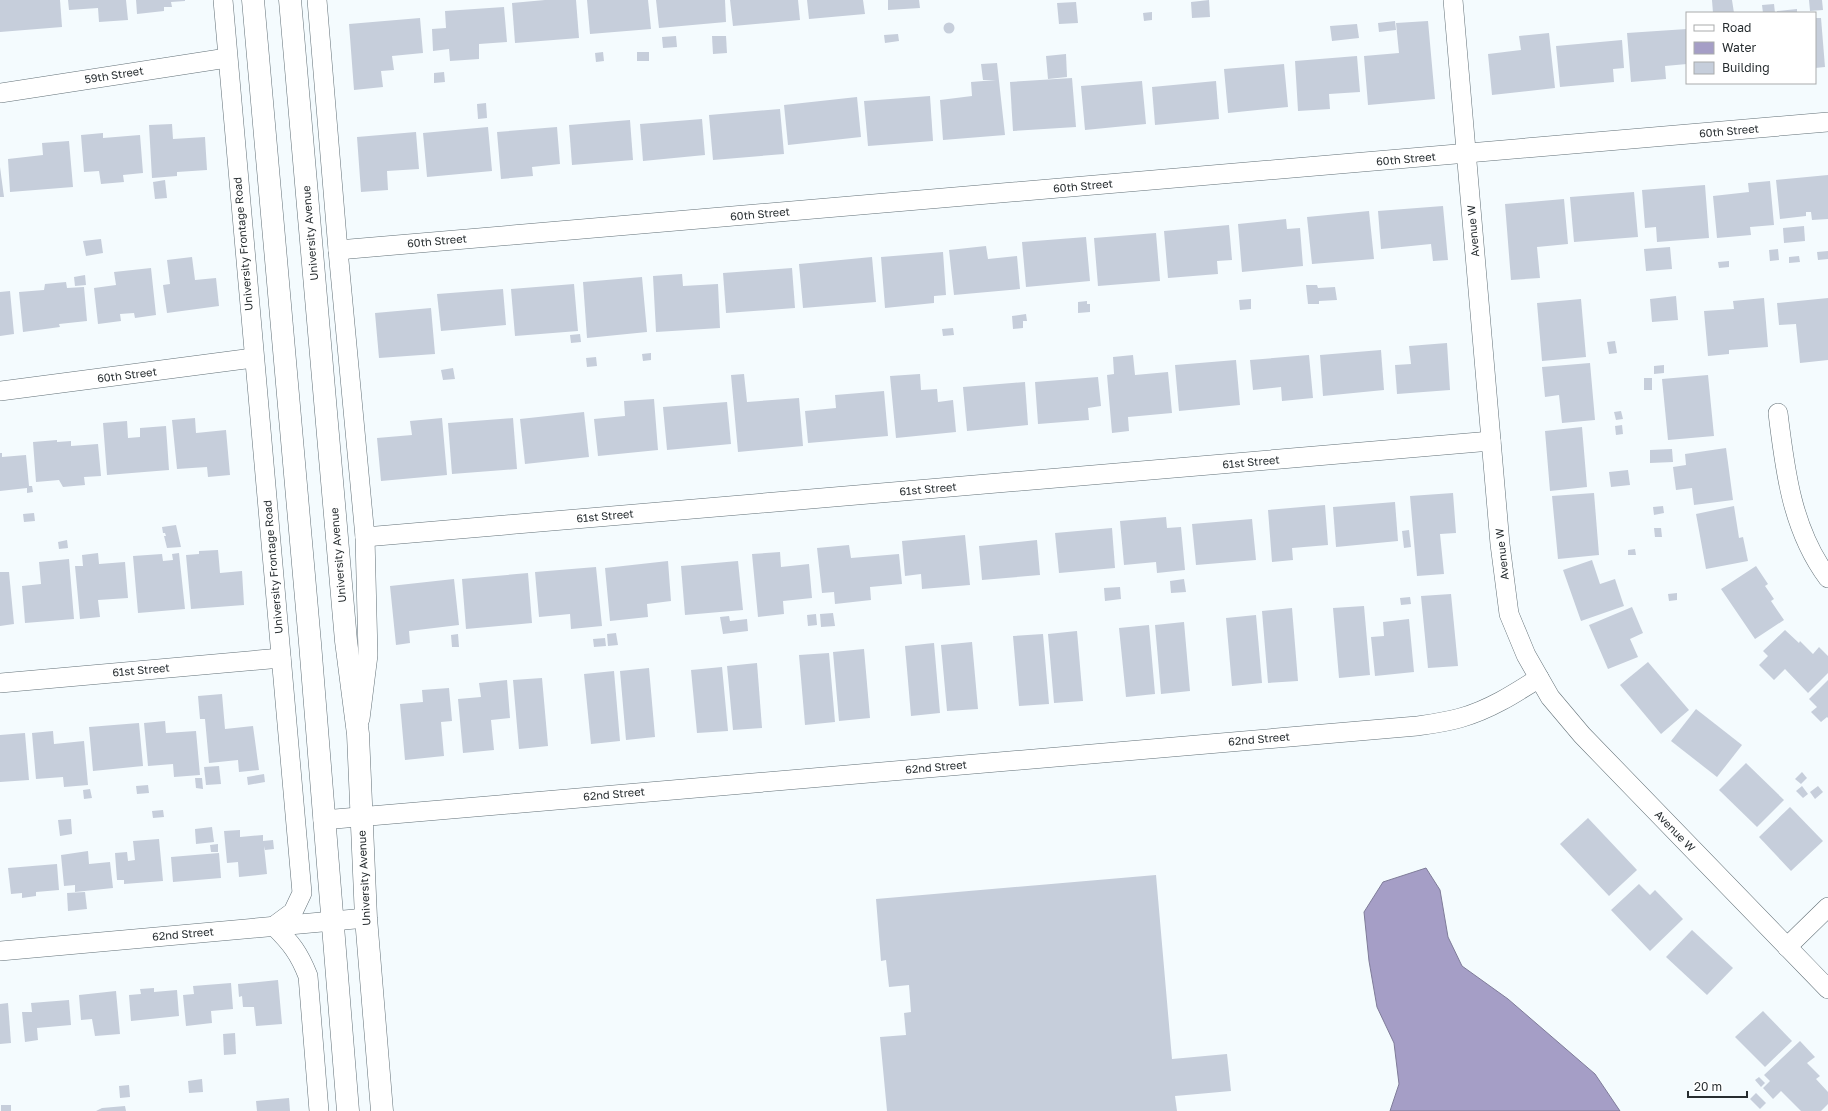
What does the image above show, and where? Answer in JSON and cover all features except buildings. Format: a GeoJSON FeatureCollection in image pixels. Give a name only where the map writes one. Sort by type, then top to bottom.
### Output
{"type":"FeatureCollection","features":[{"type":"Feature","properties":{"kind":"main road"},"geometry":{"type":"LineString","coordinates":[[253,0],[310,643],[348,1111]]}},
{"type":"Feature","properties":{"kind":"main road","name":"University Avenue"},"geometry":{"type":"LineString","coordinates":[[290,0],[346,640],[358,734],[360,816],[366,918],[382,1111]]}},
{"type":"Feature","properties":{"kind":"street","name":"University Frontage Road"},"geometry":{"type":"LineString","coordinates":[[223,0],[253,358],[302,893],[294,912],[274,926]]}},
{"type":"Feature","properties":{"kind":"street"},"geometry":{"type":"LineString","coordinates":[[317,0],[338,250],[365,537],[368,655],[358,734]]}},
{"type":"Feature","properties":{"kind":"street","name":"Avenue W"},"geometry":{"type":"LineString","coordinates":[[1453,0],[1500,544],[1509,614],[1526,655],[1550,697],[1582,735],[1828,989]]}},
{"type":"Feature","properties":{"kind":"street","name":"59th Street"},"geometry":{"type":"LineString","coordinates":[[0,93],[227,58]]}},
{"type":"Feature","properties":{"kind":"street","name":"60th Street"},"geometry":{"type":"LineString","coordinates":[[338,250],[1828,122]]}},
{"type":"Feature","properties":{"kind":"street","name":"60th Street"},"geometry":{"type":"LineString","coordinates":[[0,391],[253,358]]}},
{"type":"Feature","properties":{"kind":"street"},"geometry":{"type":"LineString","coordinates":[[1778,413],[1784,466],[1794,509],[1812,552],[1828,578]]}},
{"type":"Feature","properties":{"kind":"street","name":"61st Street"},"geometry":{"type":"LineString","coordinates":[[365,537],[1491,441]]}},
{"type":"Feature","properties":{"kind":"street","name":"61st Street"},"geometry":{"type":"LineString","coordinates":[[0,682],[281,658]]}},
{"type":"Feature","properties":{"kind":"street","name":"62nd Street"},"geometry":{"type":"LineString","coordinates":[[324,820],[1417,726],[1455,720],[1476,712],[1509,697],[1539,678]]}},
{"type":"Feature","properties":{"kind":"street"},"geometry":{"type":"LineString","coordinates":[[1787,947],[1828,907]]}},
{"type":"Feature","properties":{"kind":"street","name":"62nd Street"},"geometry":{"type":"LineString","coordinates":[[0,951],[366,918]]}},
{"type":"Feature","properties":{"kind":"street"},"geometry":{"type":"LineString","coordinates":[[274,926],[290,942],[301,957],[308,976],[319,1111]]}},
{"type":"Feature","properties":{"kind":"water"},"geometry":{"type":"Polygon","coordinates":[[[1426,868],[1440,890],[1448,937],[1462,966],[1508,999],[1595,1074],[1620,1111],[1390,1111],[1399,1084],[1394,1043],[1377,1007],[1369,961],[1364,912],[1383,882],[1426,868]]]}}]}
